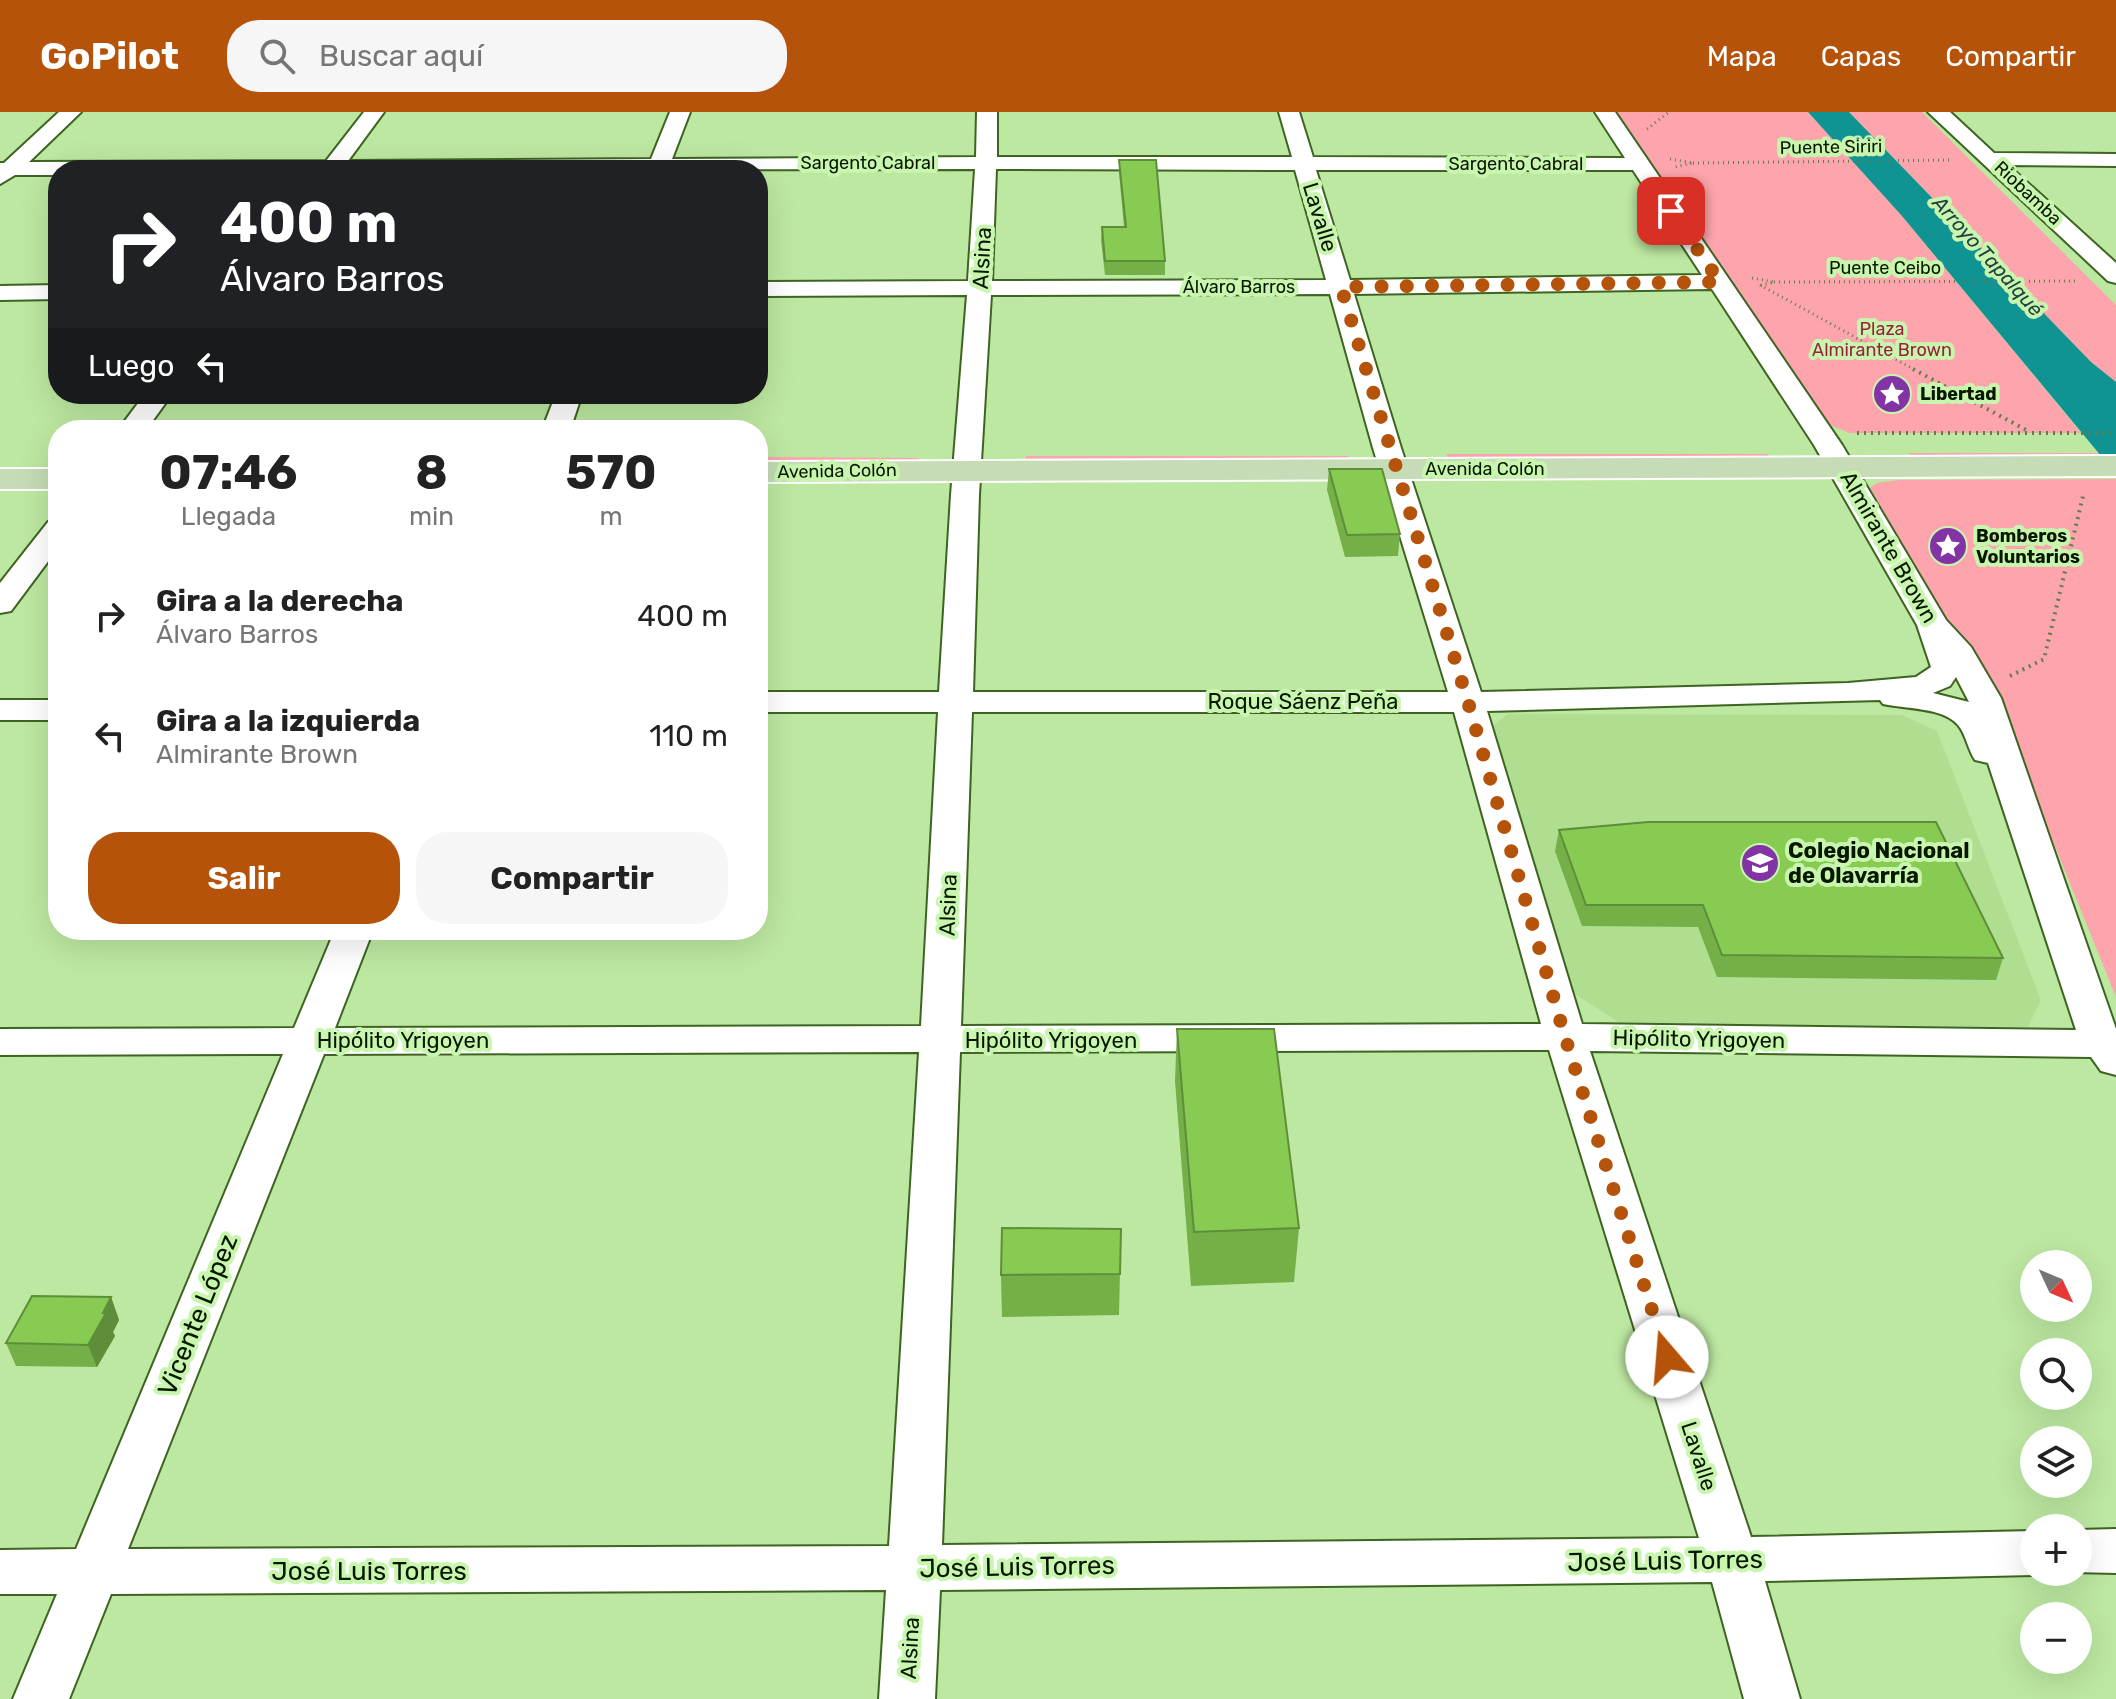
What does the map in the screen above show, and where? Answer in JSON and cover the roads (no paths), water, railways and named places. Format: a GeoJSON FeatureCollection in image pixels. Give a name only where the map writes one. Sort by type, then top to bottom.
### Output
{"type":"FeatureCollection","features":[{"type":"Feature","properties":{"kind":"main road","name":"Avenida Colón"},"geometry":{"type":"LineString","coordinates":[[2039,445],[2102,473]]}},
{"type":"Feature","properties":{"kind":"main road","name":"Avenida Colón"},"geometry":{"type":"LineString","coordinates":[[768,449],[966,458],[1392,458],[2116,445]]}},
{"type":"Feature","properties":{"kind":"main road"},"geometry":{"type":"LineString","coordinates":[[0,455],[48,455]]}},
{"type":"Feature","properties":{"kind":"main road","name":"Avenida Colón"},"geometry":{"type":"LineString","coordinates":[[768,471],[966,458]]}},
{"type":"Feature","properties":{"kind":"main road"},"geometry":{"type":"LineString","coordinates":[[0,479],[48,479]]}},
{"type":"Feature","properties":{"kind":"street"},"geometry":{"type":"LineString","coordinates":[[3,172],[71,112]]}},
{"type":"Feature","properties":{"kind":"street"},"geometry":{"type":"LineString","coordinates":[[337,160],[374,112]]}},
{"type":"Feature","properties":{"kind":"street"},"geometry":{"type":"LineString","coordinates":[[661,160],[680,112]]}},
{"type":"Feature","properties":{"kind":"street","name":"Alsina"},"geometry":{"type":"LineString","coordinates":[[907,1699],[942,1040],[966,458],[981,286],[987,112]]}},
{"type":"Feature","properties":{"kind":"street","name":"Lavalle"},"geometry":{"type":"LineString","coordinates":[[1289,112],[1468,702],[1565,1037],[1733,1561],[1772,1699]]}},
{"type":"Feature","properties":{"kind":"street","name":"Almirante Brown"},"geometry":{"type":"LineString","coordinates":[[1605,112],[1720,282],[1841,449],[1933,625],[1960,654],[1984,698],[2089,1015],[2109,1052]]}},
{"type":"Feature","properties":{"kind":"street","name":"Riobamba"},"geometry":{"type":"LineString","coordinates":[[1938,112],[2116,276]]}},
{"type":"Feature","properties":{"kind":"street"},"geometry":{"type":"LineString","coordinates":[[1992,159],[2116,160]]}},
{"type":"Feature","properties":{"kind":"street","name":"Sargento Cabral"},"geometry":{"type":"LineString","coordinates":[[768,166],[1639,164]]}},
{"type":"Feature","properties":{"kind":"street","name":"Sargento Cabral"},"geometry":{"type":"LineString","coordinates":[[3,172],[48,171]]}},
{"type":"Feature","properties":{"kind":"street","name":"Álvaro Barros"},"geometry":{"type":"LineString","coordinates":[[768,289],[1720,282]]}},
{"type":"Feature","properties":{"kind":"street"},"geometry":{"type":"LineString","coordinates":[[0,293],[48,292]]}},
{"type":"Feature","properties":{"kind":"street"},"geometry":{"type":"LineString","coordinates":[[0,604],[48,541]]}},
{"type":"Feature","properties":{"kind":"street"},"geometry":{"type":"LineString","coordinates":[[1848,693],[1923,686],[1938,679],[1947,667],[1933,625]]}},
{"type":"Feature","properties":{"kind":"street"},"geometry":{"type":"LineString","coordinates":[[1848,693],[1908,698],[1954,707],[1973,720],[1988,753],[2013,786]]}},
{"type":"Feature","properties":{"kind":"street","name":"Roque Sáenz Peña"},"geometry":{"type":"LineString","coordinates":[[768,702],[1468,702],[1702,694],[1848,693]]}},
{"type":"Feature","properties":{"kind":"street"},"geometry":{"type":"LineString","coordinates":[[0,710],[48,710]]}},
{"type":"Feature","properties":{"kind":"street","name":"Vicente López"},"geometry":{"type":"LineString","coordinates":[[41,1699],[350,940]]}},
{"type":"Feature","properties":{"kind":"street","name":"Hipólito Yrigoyen"},"geometry":{"type":"LineString","coordinates":[[0,1042],[1565,1037],[2109,1052]]}},
{"type":"Feature","properties":{"kind":"street"},"geometry":{"type":"LineString","coordinates":[[2092,1552],[2116,1551]]}},
{"type":"Feature","properties":{"kind":"street","name":"José Luis Torres"},"geometry":{"type":"LineString","coordinates":[[0,1572],[1733,1561],[2020,1553]]}},
{"type":"Feature","properties":{"kind":"water","name":"Arroyo Tapalqué"},"geometry":{"type":"Polygon","coordinates":[[[1808,112],[1849,112],[2091,362],[2116,382],[2116,474],[1902,216],[1808,112]]]}},
{"type":"Feature","properties":{"kind":"place","name":"Libertad"},"geometry":{"type":"Point","coordinates":[1892,394]}},
{"type":"Feature","properties":{"kind":"place","name":"Bomberos Voluntarios"},"geometry":{"type":"Point","coordinates":[1948,546]}},
{"type":"Feature","properties":{"kind":"place","name":"Colegio Nacional de Olavarría"},"geometry":{"type":"Point","coordinates":[1760,863]}},
{"type":"Feature","properties":{"kind":"park label","name":"Plaza Almirante Brown"},"geometry":{"type":"Point","coordinates":[1882,339]}}]}
